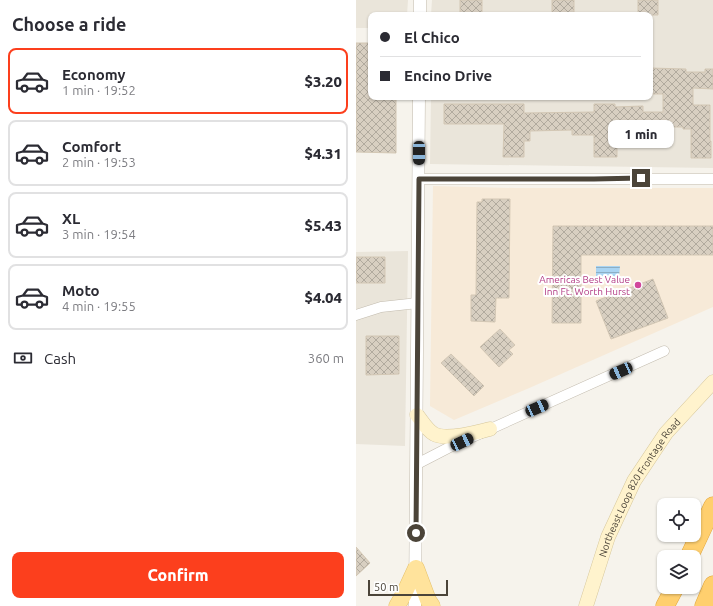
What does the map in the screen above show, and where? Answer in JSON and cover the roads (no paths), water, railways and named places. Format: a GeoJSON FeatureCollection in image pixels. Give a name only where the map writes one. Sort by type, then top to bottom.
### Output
{"type":"FeatureCollection","features":[{"type":"Feature","properties":{"kind":"highway"},"geometry":{"type":"LineString","coordinates":[[692,550],[713,506]]}},
{"type":"Feature","properties":{"kind":"highway"},"geometry":{"type":"LineString","coordinates":[[704,606],[713,585]]}},
{"type":"Feature","properties":{"kind":"highway"},"geometry":{"type":"LineString","coordinates":[[665,606],[671,594]]}},
{"type":"Feature","properties":{"kind":"main road","name":"Northeast Loop 820 Frontage Road"},"geometry":{"type":"LineString","coordinates":[[586,606],[608,537],[634,481],[666,433],[713,382]]}},
{"type":"Feature","properties":{"kind":"main road"},"geometry":{"type":"LineString","coordinates":[[417,415],[431,432],[441,436],[465,435],[490,429]]}},
{"type":"Feature","properties":{"kind":"main road"},"geometry":{"type":"LineString","coordinates":[[397,606],[416,568]]}},
{"type":"Feature","properties":{"kind":"main road"},"geometry":{"type":"LineString","coordinates":[[416,568],[428,600],[432,606]]}},
{"type":"Feature","properties":{"kind":"street"},"geometry":{"type":"LineString","coordinates":[[420,0],[420,12]]}},
{"type":"Feature","properties":{"kind":"street"},"geometry":{"type":"LineString","coordinates":[[415,606],[419,100]]}},
{"type":"Feature","properties":{"kind":"street"},"geometry":{"type":"LineString","coordinates":[[419,179],[713,179]]}},
{"type":"Feature","properties":{"kind":"street"},"geometry":{"type":"LineString","coordinates":[[356,314],[381,307],[418,303]]}},
{"type":"Feature","properties":{"kind":"street"},"geometry":{"type":"LineString","coordinates":[[417,464],[490,429],[664,351]]}},
{"type":"Feature","properties":{"kind":"water"},"geometry":{"type":"Polygon","coordinates":[[[596,266],[620,266],[619,277],[596,277],[596,266]]]}},
{"type":"Feature","properties":{"kind":"place","name":"Americas Best Value Inn Ft. Worth Hurst"},"geometry":{"type":"Point","coordinates":[638,285]}}]}
